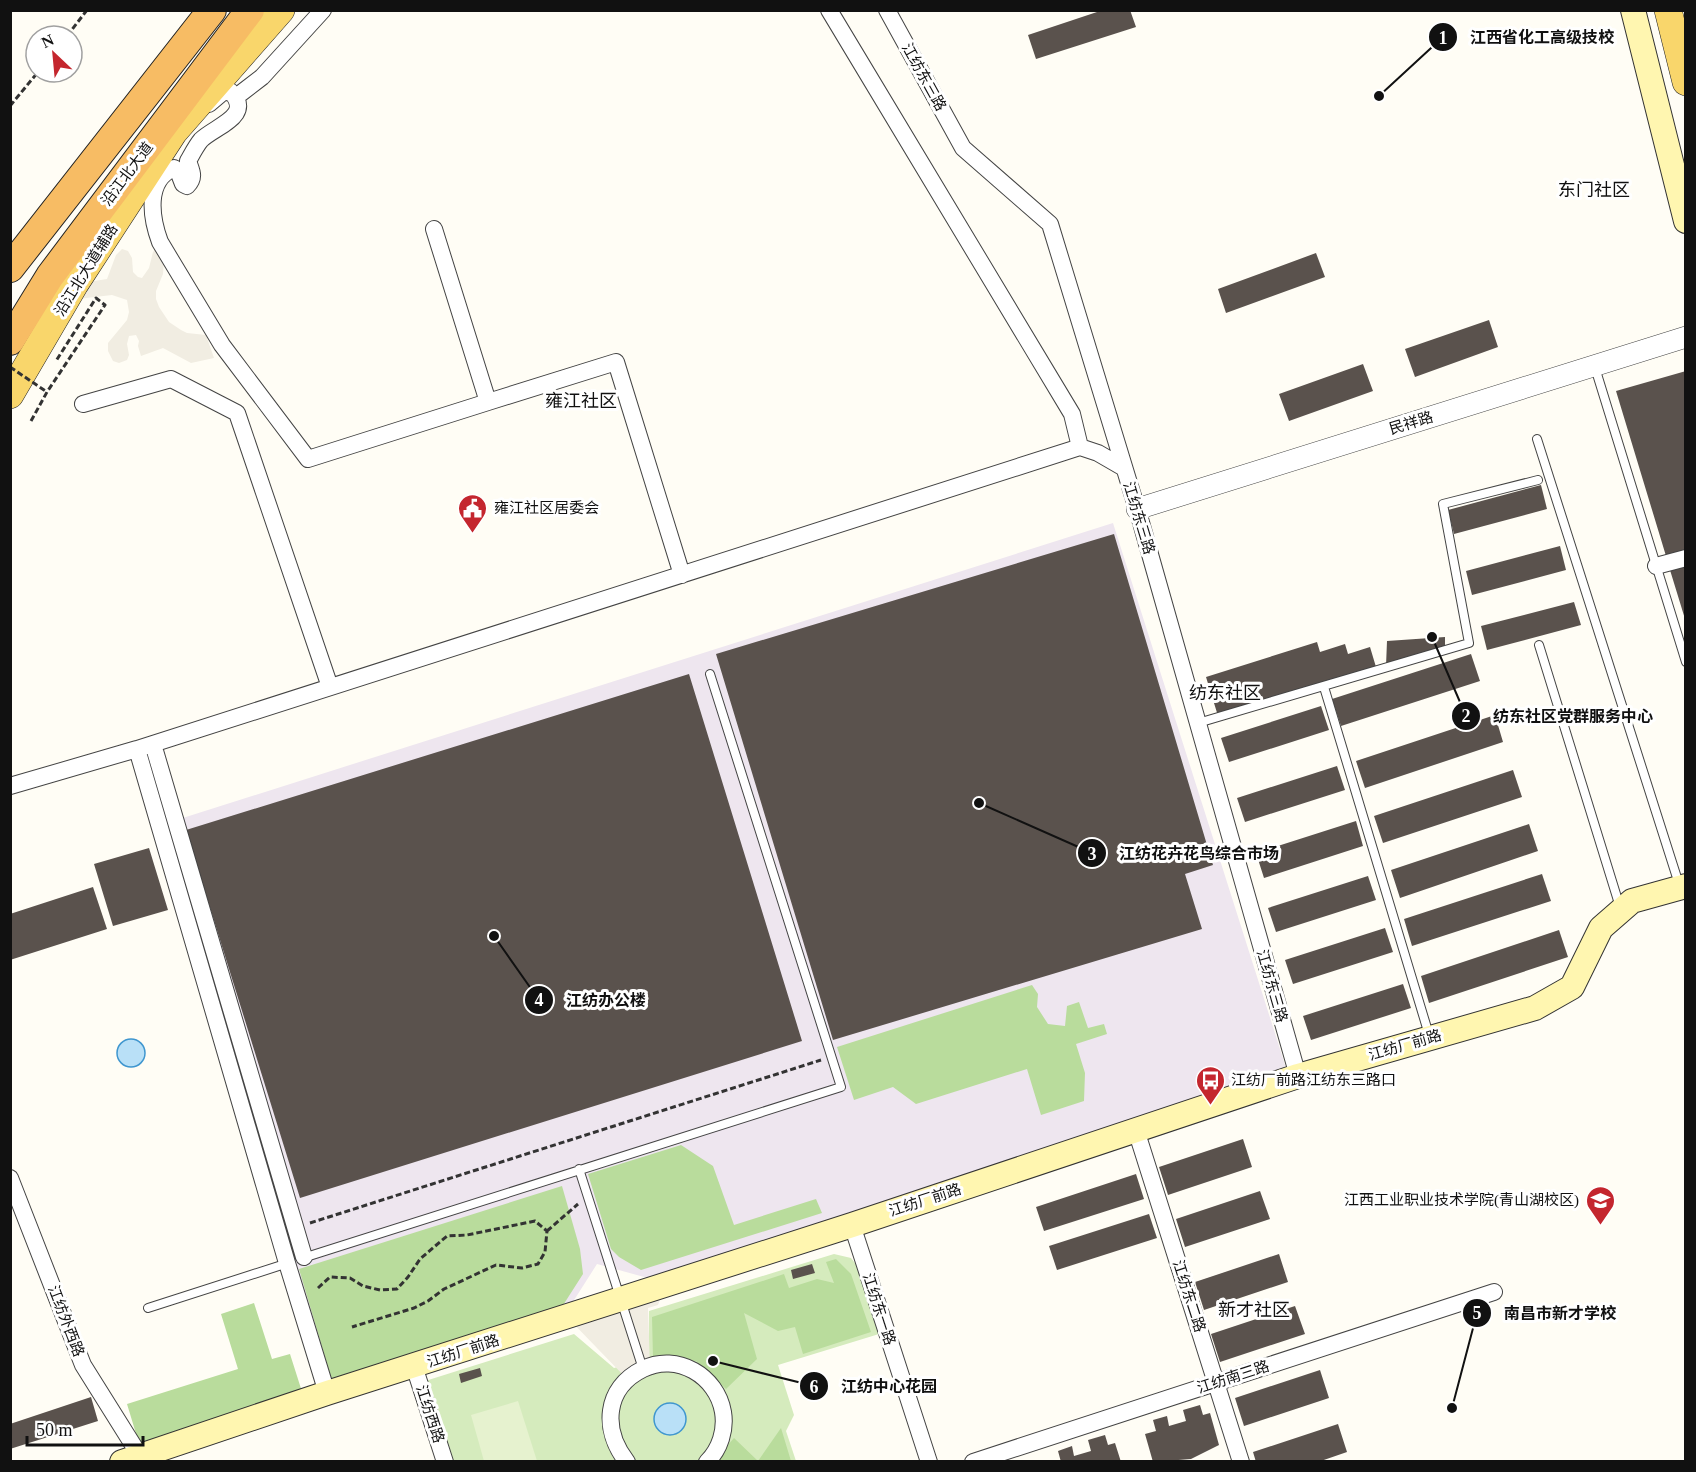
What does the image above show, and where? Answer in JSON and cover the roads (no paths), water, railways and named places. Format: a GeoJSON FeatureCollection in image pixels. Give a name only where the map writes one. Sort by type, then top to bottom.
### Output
{"type":"FeatureCollection","features":[{"type":"Feature","properties":{"kind":"highway"},"geometry":{"type":"LineString","coordinates":[[10,268],[212,10]]}},
{"type":"Feature","properties":{"kind":"highway","name":"沿江北大道"},"geometry":{"type":"LineString","coordinates":[[10,341],[50,276],[250,10]]}},
{"type":"Feature","properties":{"kind":"main road","name":"沿江北大道辅路"},"geometry":{"type":"LineString","coordinates":[[10,395],[75,285],[175,160],[174,132],[229,90],[281,10]]}},
{"type":"Feature","properties":{"kind":"main road"},"geometry":{"type":"LineString","coordinates":[[1633,10],[1686,221]]}},
{"type":"Feature","properties":{"kind":"main road"},"geometry":{"type":"LineString","coordinates":[[1668,10],[1686,82]]}},
{"type":"Feature","properties":{"kind":"main road","name":"江纺厂前路"},"geometry":{"type":"LineString","coordinates":[[131,1459],[852,1225],[1298,1076],[1535,1008],[1572,987],[1601,928],[1632,902],[1683,887]]}},
{"type":"Feature","properties":{"kind":"street"},"geometry":{"type":"LineString","coordinates":[[229,90],[262,77],[323,10]]}},
{"type":"Feature","properties":{"kind":"street"},"geometry":{"type":"LineString","coordinates":[[829,10],[1072,414],[1080,447]]}},
{"type":"Feature","properties":{"kind":"street","name":"江纺东三路"},"geometry":{"type":"LineString","coordinates":[[887,10],[963,148],[1050,224],[1139,514],[1298,1076]]}},
{"type":"Feature","properties":{"kind":"street"},"geometry":{"type":"LineString","coordinates":[[175,160],[159,177],[152,199],[155,230],[160,242],[222,345],[308,459],[616,362],[682,575]]}},
{"type":"Feature","properties":{"kind":"street"},"geometry":{"type":"LineString","coordinates":[[434,229],[488,402]]}},
{"type":"Feature","properties":{"kind":"street","name":"民祥路"},"geometry":{"type":"LineString","coordinates":[[1139,514],[1686,337]]}},
{"type":"Feature","properties":{"kind":"street","name":"民祥路"},"geometry":{"type":"LineString","coordinates":[[1139,514],[1686,346]]}},
{"type":"Feature","properties":{"kind":"street"},"geometry":{"type":"LineString","coordinates":[[83,404],[171,379],[237,413],[330,687]]}},
{"type":"Feature","properties":{"kind":"street"},"geometry":{"type":"LineString","coordinates":[[10,786],[145,746],[1080,447],[1098,453],[1124,468]]}},
{"type":"Feature","properties":{"kind":"street"},"geometry":{"type":"LineString","coordinates":[[1656,566],[1686,558]]}},
{"type":"Feature","properties":{"kind":"street"},"geometry":{"type":"LineString","coordinates":[[145,746],[304,1257]]}},
{"type":"Feature","properties":{"kind":"street"},"geometry":{"type":"LineString","coordinates":[[145,746],[287,1263],[327,1394]]}},
{"type":"Feature","properties":{"kind":"street","name":"江纺东二路"},"geometry":{"type":"LineString","coordinates":[[1136,1130],[1241,1461]]}},
{"type":"Feature","properties":{"kind":"street","name":"江纺外西路"},"geometry":{"type":"LineString","coordinates":[[10,1178],[83,1365],[131,1459]]}},
{"type":"Feature","properties":{"kind":"street","name":"江纺外西路"},"geometry":{"type":"LineString","coordinates":[[10,1202],[77,1369],[131,1459]]}},
{"type":"Feature","properties":{"kind":"street","name":"江纺东一路"},"geometry":{"type":"LineString","coordinates":[[852,1225],[929,1461]]}},
{"type":"Feature","properties":{"kind":"street","name":"江纺南三路"},"geometry":{"type":"LineString","coordinates":[[973,1461],[1494,1292]]}},
{"type":"Feature","properties":{"kind":"street"},"geometry":{"type":"LineString","coordinates":[[627,1461],[616,1448],[610,1431],[610,1412],[616,1394],[627,1379],[643,1369],[661,1364],[681,1365],[698,1372],[712,1385],[722,1402],[724,1421],[722,1440],[706,1461]]}},
{"type":"Feature","properties":{"kind":"street","name":"江纺西路"},"geometry":{"type":"LineString","coordinates":[[414,1366],[445,1461]]}},
{"type":"Feature","properties":{"kind":"lane"},"geometry":{"type":"LineString","coordinates":[[1597,374],[1686,662]]}},
{"type":"Feature","properties":{"kind":"lane"},"geometry":{"type":"LineString","coordinates":[[1537,439],[1683,887]]}},
{"type":"Feature","properties":{"kind":"lane"},"geometry":{"type":"LineString","coordinates":[[1198,723],[1469,643],[1443,504],[1538,480]]}},
{"type":"Feature","properties":{"kind":"lane"},"geometry":{"type":"LineString","coordinates":[[1539,645],[1621,911]]}},
{"type":"Feature","properties":{"kind":"lane"},"geometry":{"type":"LineString","coordinates":[[148,1308],[841,1087],[710,674]]}},
{"type":"Feature","properties":{"kind":"lane"},"geometry":{"type":"LineString","coordinates":[[1324,687],[1430,1038]]}},
{"type":"Feature","properties":{"kind":"lane"},"geometry":{"type":"LineString","coordinates":[[579,1169],[643,1369]]}},
{"type":"Feature","properties":{"kind":"water"},"geometry":{"type":"Polygon","coordinates":[[[131,1039],[141,1043],[145,1053],[141,1063],[131,1067],[121,1063],[117,1053],[121,1043],[131,1039]]]}},
{"type":"Feature","properties":{"kind":"water"},"geometry":{"type":"Polygon","coordinates":[[[670,1403],[681,1408],[686,1419],[681,1430],[670,1435],[659,1430],[654,1419],[659,1408],[670,1403]]]}},
{"type":"Feature","properties":{"kind":"place","name":"江西省化工高级技校"},"geometry":{"type":"Point","coordinates":[1379,96]}},
{"type":"Feature","properties":{"kind":"place","name":"雍江社区居委会"},"geometry":{"type":"Point","coordinates":[473,534]}},
{"type":"Feature","properties":{"kind":"place","name":"纺东社区党群服务中心"},"geometry":{"type":"Point","coordinates":[1432,637]}},
{"type":"Feature","properties":{"kind":"place","name":"江纺花卉花鸟综合市场"},"geometry":{"type":"Point","coordinates":[979,803]}},
{"type":"Feature","properties":{"kind":"place","name":"江纺办公楼"},"geometry":{"type":"Point","coordinates":[494,936]}},
{"type":"Feature","properties":{"kind":"place","name":"江纺厂前路江纺东三路口"},"geometry":{"type":"Point","coordinates":[1210,1106]}},
{"type":"Feature","properties":{"kind":"place","name":"江西工业职业技术学院(青山湖校区)"},"geometry":{"type":"Point","coordinates":[1600,1226]}},
{"type":"Feature","properties":{"kind":"place","name":"江纺中心花园"},"geometry":{"type":"Point","coordinates":[713,1361]}},
{"type":"Feature","properties":{"kind":"place","name":"南昌市新才学校"},"geometry":{"type":"Point","coordinates":[1452,1408]}},
{"type":"Feature","properties":{"kind":"district","name":"东门社区"},"geometry":{"type":"Point","coordinates":[1594,190]}},
{"type":"Feature","properties":{"kind":"district","name":"雍江社区"},"geometry":{"type":"Point","coordinates":[581,401]}},
{"type":"Feature","properties":{"kind":"district","name":"纺东社区"},"geometry":{"type":"Point","coordinates":[1225,693]}},
{"type":"Feature","properties":{"kind":"district","name":"新才社区"},"geometry":{"type":"Point","coordinates":[1254,1310]}}]}
